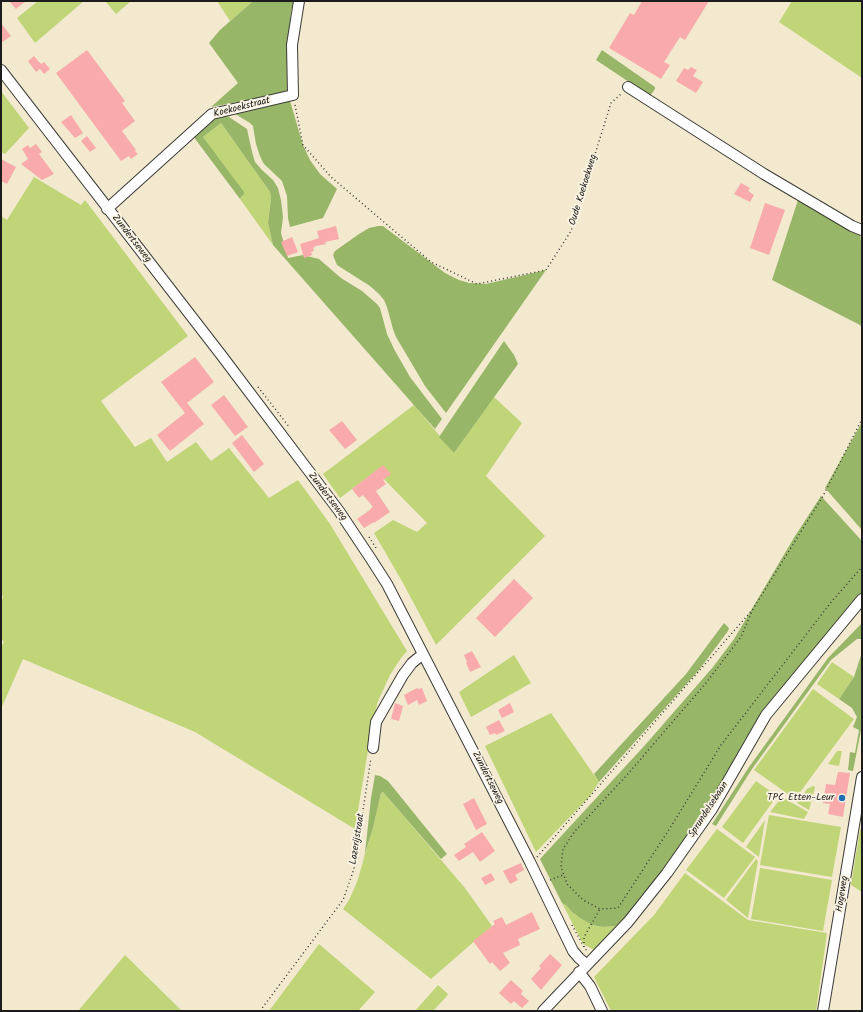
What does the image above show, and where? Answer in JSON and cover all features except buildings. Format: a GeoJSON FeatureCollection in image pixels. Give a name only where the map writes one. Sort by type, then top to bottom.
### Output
{"type":"FeatureCollection","features":[{"type":"Feature","properties":{"kind":"street"},"geometry":{"type":"LineString","coordinates":[[293,95],[292,46],[299,1]]}},
{"type":"Feature","properties":{"kind":"street","name":"Zundertseweg"},"geometry":{"type":"LineString","coordinates":[[1,70],[222,356],[339,511],[387,584],[530,862],[573,951],[587,965]]}},
{"type":"Feature","properties":{"kind":"street"},"geometry":{"type":"LineString","coordinates":[[628,87],[764,174],[852,226],[862,230]]}},
{"type":"Feature","properties":{"kind":"street","name":"Koekoekstraat"},"geometry":{"type":"LineString","coordinates":[[107,209],[212,114],[293,95]]}},
{"type":"Feature","properties":{"kind":"street","name":"Sprundelsebaan"},"geometry":{"type":"LineString","coordinates":[[543,1011],[628,922],[668,873],[712,809],[766,715],[862,599]]}},
{"type":"Feature","properties":{"kind":"street"},"geometry":{"type":"LineString","coordinates":[[373,748],[376,722],[403,675],[412,663],[423,654]]}},
{"type":"Feature","properties":{"kind":"street","name":"Hogeweg"},"geometry":{"type":"LineString","coordinates":[[824,1011],[862,777]]}},
{"type":"Feature","properties":{"kind":"street"},"geometry":{"type":"LineString","coordinates":[[579,972],[590,986],[602,1011]]}},
{"type":"Feature","properties":{"kind":"path","name":"Oude Koekoekweg"},"geometry":{"type":"LineString","coordinates":[[293,95],[303,145],[331,177],[431,262],[476,284],[546,270],[571,231],[611,103],[628,87]]}},
{"type":"Feature","properties":{"kind":"path"},"geometry":{"type":"LineString","coordinates":[[862,419],[823,496],[753,609],[741,637],[706,683],[627,775],[575,831],[564,849],[561,867],[567,884],[583,900],[600,909],[618,908],[672,825],[720,744],[832,601],[862,567]]}},
{"type":"Feature","properties":{"kind":"path"},"geometry":{"type":"LineString","coordinates":[[530,862],[537,858],[753,609]]}},
{"type":"Feature","properties":{"kind":"path","name":"Lazerijstraat"},"geometry":{"type":"LineString","coordinates":[[260,1011],[343,900],[354,869],[373,748]]}},
{"type":"Feature","properties":{"kind":"path"},"geometry":{"type":"LineString","coordinates":[[548,880],[564,874]]}},
{"type":"Feature","properties":{"kind":"path"},"geometry":{"type":"LineString","coordinates":[[584,947],[584,937],[600,909]]}},
{"type":"Feature","properties":{"kind":"green space"},"geometry":{"type":"Polygon","coordinates":[[[38,1],[84,1],[35,43],[17,18],[38,1]]]}},
{"type":"Feature","properties":{"kind":"green space"},"geometry":{"type":"Polygon","coordinates":[[[105,1],[131,1],[116,14],[105,1]]]}},
{"type":"Feature","properties":{"kind":"green space"},"geometry":{"type":"Polygon","coordinates":[[[217,1],[253,1],[230,21],[217,1]]]}},
{"type":"Feature","properties":{"kind":"green space"},"geometry":{"type":"Polygon","coordinates":[[[253,1],[294,1],[291,11],[289,35],[290,92],[211,107],[238,83],[209,43],[220,30],[253,1]]]}},
{"type":"Feature","properties":{"kind":"green space"},"geometry":{"type":"Polygon","coordinates":[[[792,1],[862,1],[862,78],[779,22],[792,1]]]}},
{"type":"Feature","properties":{"kind":"green space"},"geometry":{"type":"Polygon","coordinates":[[[602,50],[655,87],[650,96],[596,60],[602,50]]]}},
{"type":"Feature","properties":{"kind":"green space"},"geometry":{"type":"Polygon","coordinates":[[[1,91],[29,128],[5,154],[1,152],[1,91]]]}},
{"type":"Feature","properties":{"kind":"green space"},"geometry":{"type":"Polygon","coordinates":[[[290,101],[303,145],[310,160],[320,174],[337,189],[323,218],[290,227],[287,196],[282,181],[264,164],[256,144],[253,126],[232,112],[290,101]]]}},
{"type":"Feature","properties":{"kind":"green space"},"geometry":{"type":"Polygon","coordinates":[[[222,114],[247,129],[255,162],[273,180],[278,188],[283,217],[281,233],[288,258],[303,255],[319,259],[341,278],[362,291],[377,304],[380,308],[387,334],[394,349],[410,377],[442,419],[435,429],[273,245],[268,223],[271,198],[270,192],[221,123],[203,137],[244,192],[240,199],[193,136],[207,123],[222,114]]]}},
{"type":"Feature","properties":{"kind":"green space"},"geometry":{"type":"Polygon","coordinates":[[[221,123],[270,192],[271,198],[268,223],[273,245],[240,199],[243,196],[203,137],[221,123]]]}},
{"type":"Feature","properties":{"kind":"green space"},"geometry":{"type":"Polygon","coordinates":[[[34,177],[81,205],[85,200],[188,336],[101,401],[135,447],[151,438],[167,462],[196,442],[211,461],[229,448],[269,498],[298,480],[330,524],[407,651],[390,675],[378,701],[372,726],[355,829],[195,732],[23,659],[1,709],[1,647],[4,642],[1,638],[1,600],[3,598],[1,589],[1,216],[7,220],[34,177]]]}},
{"type":"Feature","properties":{"kind":"green space"},"geometry":{"type":"Polygon","coordinates":[[[798,200],[860,232],[862,251],[862,328],[860,325],[772,280],[798,200]]]}},
{"type":"Feature","properties":{"kind":"green space"},"geometry":{"type":"Polygon","coordinates":[[[383,226],[445,273],[469,283],[486,284],[546,270],[446,413],[425,386],[396,337],[384,300],[370,286],[337,265],[333,255],[335,251],[359,234],[369,228],[383,226]]]}},
{"type":"Feature","properties":{"kind":"green space"},"geometry":{"type":"Polygon","coordinates":[[[504,341],[514,355],[518,364],[454,453],[439,437],[504,341]]]}},
{"type":"Feature","properties":{"kind":"green space"},"geometry":{"type":"Polygon","coordinates":[[[494,397],[522,423],[486,476],[545,536],[436,645],[374,533],[393,520],[417,532],[427,523],[376,471],[340,498],[323,474],[414,405],[454,453],[494,397]]]}},
{"type":"Feature","properties":{"kind":"green space"},"geometry":{"type":"Polygon","coordinates":[[[862,422],[862,530],[825,488],[862,422]]]}},
{"type":"Feature","properties":{"kind":"green space"},"geometry":{"type":"Polygon","coordinates":[[[821,496],[862,541],[862,595],[806,663],[693,831],[634,908],[616,926],[603,927],[592,925],[580,918],[562,903],[540,859],[646,744],[713,667],[734,639],[795,536],[821,496]]]}},
{"type":"Feature","properties":{"kind":"green space"},"geometry":{"type":"Polygon","coordinates":[[[724,623],[729,628],[728,631],[699,670],[599,782],[594,774],[686,674],[724,623]]]}},
{"type":"Feature","properties":{"kind":"green space"},"geometry":{"type":"Polygon","coordinates":[[[862,623],[862,639],[857,639],[831,660],[752,769],[716,826],[712,824],[749,767],[828,658],[862,623]]]}},
{"type":"Feature","properties":{"kind":"green space"},"geometry":{"type":"Polygon","coordinates":[[[862,652],[862,725],[853,771],[848,770],[850,752],[855,753],[859,730],[853,727],[857,717],[852,708],[839,699],[854,677],[862,652]]]}},
{"type":"Feature","properties":{"kind":"green space"},"geometry":{"type":"Polygon","coordinates":[[[514,655],[531,683],[471,717],[459,692],[514,655]]]}},
{"type":"Feature","properties":{"kind":"green space"},"geometry":{"type":"Polygon","coordinates":[[[832,662],[854,677],[839,699],[817,684],[832,662]]]}},
{"type":"Feature","properties":{"kind":"green space"},"geometry":{"type":"Polygon","coordinates":[[[813,689],[854,719],[795,799],[754,770],[813,689]]]}},
{"type":"Feature","properties":{"kind":"green space"},"geometry":{"type":"Polygon","coordinates":[[[551,713],[599,782],[590,796],[536,852],[485,746],[551,713]]]}},
{"type":"Feature","properties":{"kind":"green space"},"geometry":{"type":"Polygon","coordinates":[[[837,751],[842,751],[839,766],[828,764],[837,751]]]}},
{"type":"Feature","properties":{"kind":"green space"},"geometry":{"type":"Polygon","coordinates":[[[375,775],[388,781],[447,854],[441,859],[383,792],[381,793],[373,828],[361,867],[365,853],[375,775]]]}},
{"type":"Feature","properties":{"kind":"green space"},"geometry":{"type":"Polygon","coordinates":[[[756,781],[777,796],[743,843],[722,827],[756,781]]]}},
{"type":"Feature","properties":{"kind":"green space"},"geometry":{"type":"Polygon","coordinates":[[[813,786],[815,787],[809,810],[797,803],[807,789],[813,786]]]}},
{"type":"Feature","properties":{"kind":"green space"},"geometry":{"type":"Polygon","coordinates":[[[383,792],[465,888],[492,926],[431,979],[343,909],[357,882],[373,828],[381,793],[383,792]]]}},
{"type":"Feature","properties":{"kind":"green space"},"geometry":{"type":"Polygon","coordinates":[[[782,797],[808,812],[804,819],[770,812],[782,797]]]}},
{"type":"Feature","properties":{"kind":"green space"},"geometry":{"type":"Polygon","coordinates":[[[769,815],[841,827],[832,877],[760,865],[769,815]]]}},
{"type":"Feature","properties":{"kind":"green space"},"geometry":{"type":"Polygon","coordinates":[[[765,820],[759,857],[746,847],[765,820]]]}},
{"type":"Feature","properties":{"kind":"green space"},"geometry":{"type":"Polygon","coordinates":[[[717,829],[755,857],[724,898],[686,870],[717,829]]]}},
{"type":"Feature","properties":{"kind":"green space"},"geometry":{"type":"Polygon","coordinates":[[[860,829],[862,830],[862,892],[851,885],[860,829]]]}},
{"type":"Feature","properties":{"kind":"green space"},"geometry":{"type":"Polygon","coordinates":[[[756,859],[758,861],[748,918],[726,900],[756,859]]]}},
{"type":"Feature","properties":{"kind":"green space"},"geometry":{"type":"Polygon","coordinates":[[[760,868],[832,880],[823,931],[751,919],[760,868]]]}},
{"type":"Feature","properties":{"kind":"green space"},"geometry":{"type":"Polygon","coordinates":[[[685,873],[748,920],[827,933],[816,1011],[611,1011],[594,977],[654,915],[685,873]]]}},
{"type":"Feature","properties":{"kind":"green space"},"geometry":{"type":"Polygon","coordinates":[[[562,903],[580,918],[592,925],[603,927],[616,926],[594,950],[583,944],[562,903]]]}},
{"type":"Feature","properties":{"kind":"green space"},"geometry":{"type":"Polygon","coordinates":[[[319,944],[375,992],[358,1011],[269,1011],[319,944]]]}},
{"type":"Feature","properties":{"kind":"green space"},"geometry":{"type":"Polygon","coordinates":[[[125,955],[182,1011],[78,1011],[125,955]]]}},
{"type":"Feature","properties":{"kind":"green space"},"geometry":{"type":"Polygon","coordinates":[[[438,985],[448,994],[447,996],[433,1011],[415,1011],[438,985]]]}},
{"type":"Feature","properties":{"kind":"place","name":"TPC Etten-Leur"},"geometry":{"type":"Point","coordinates":[842,798]}}]}
